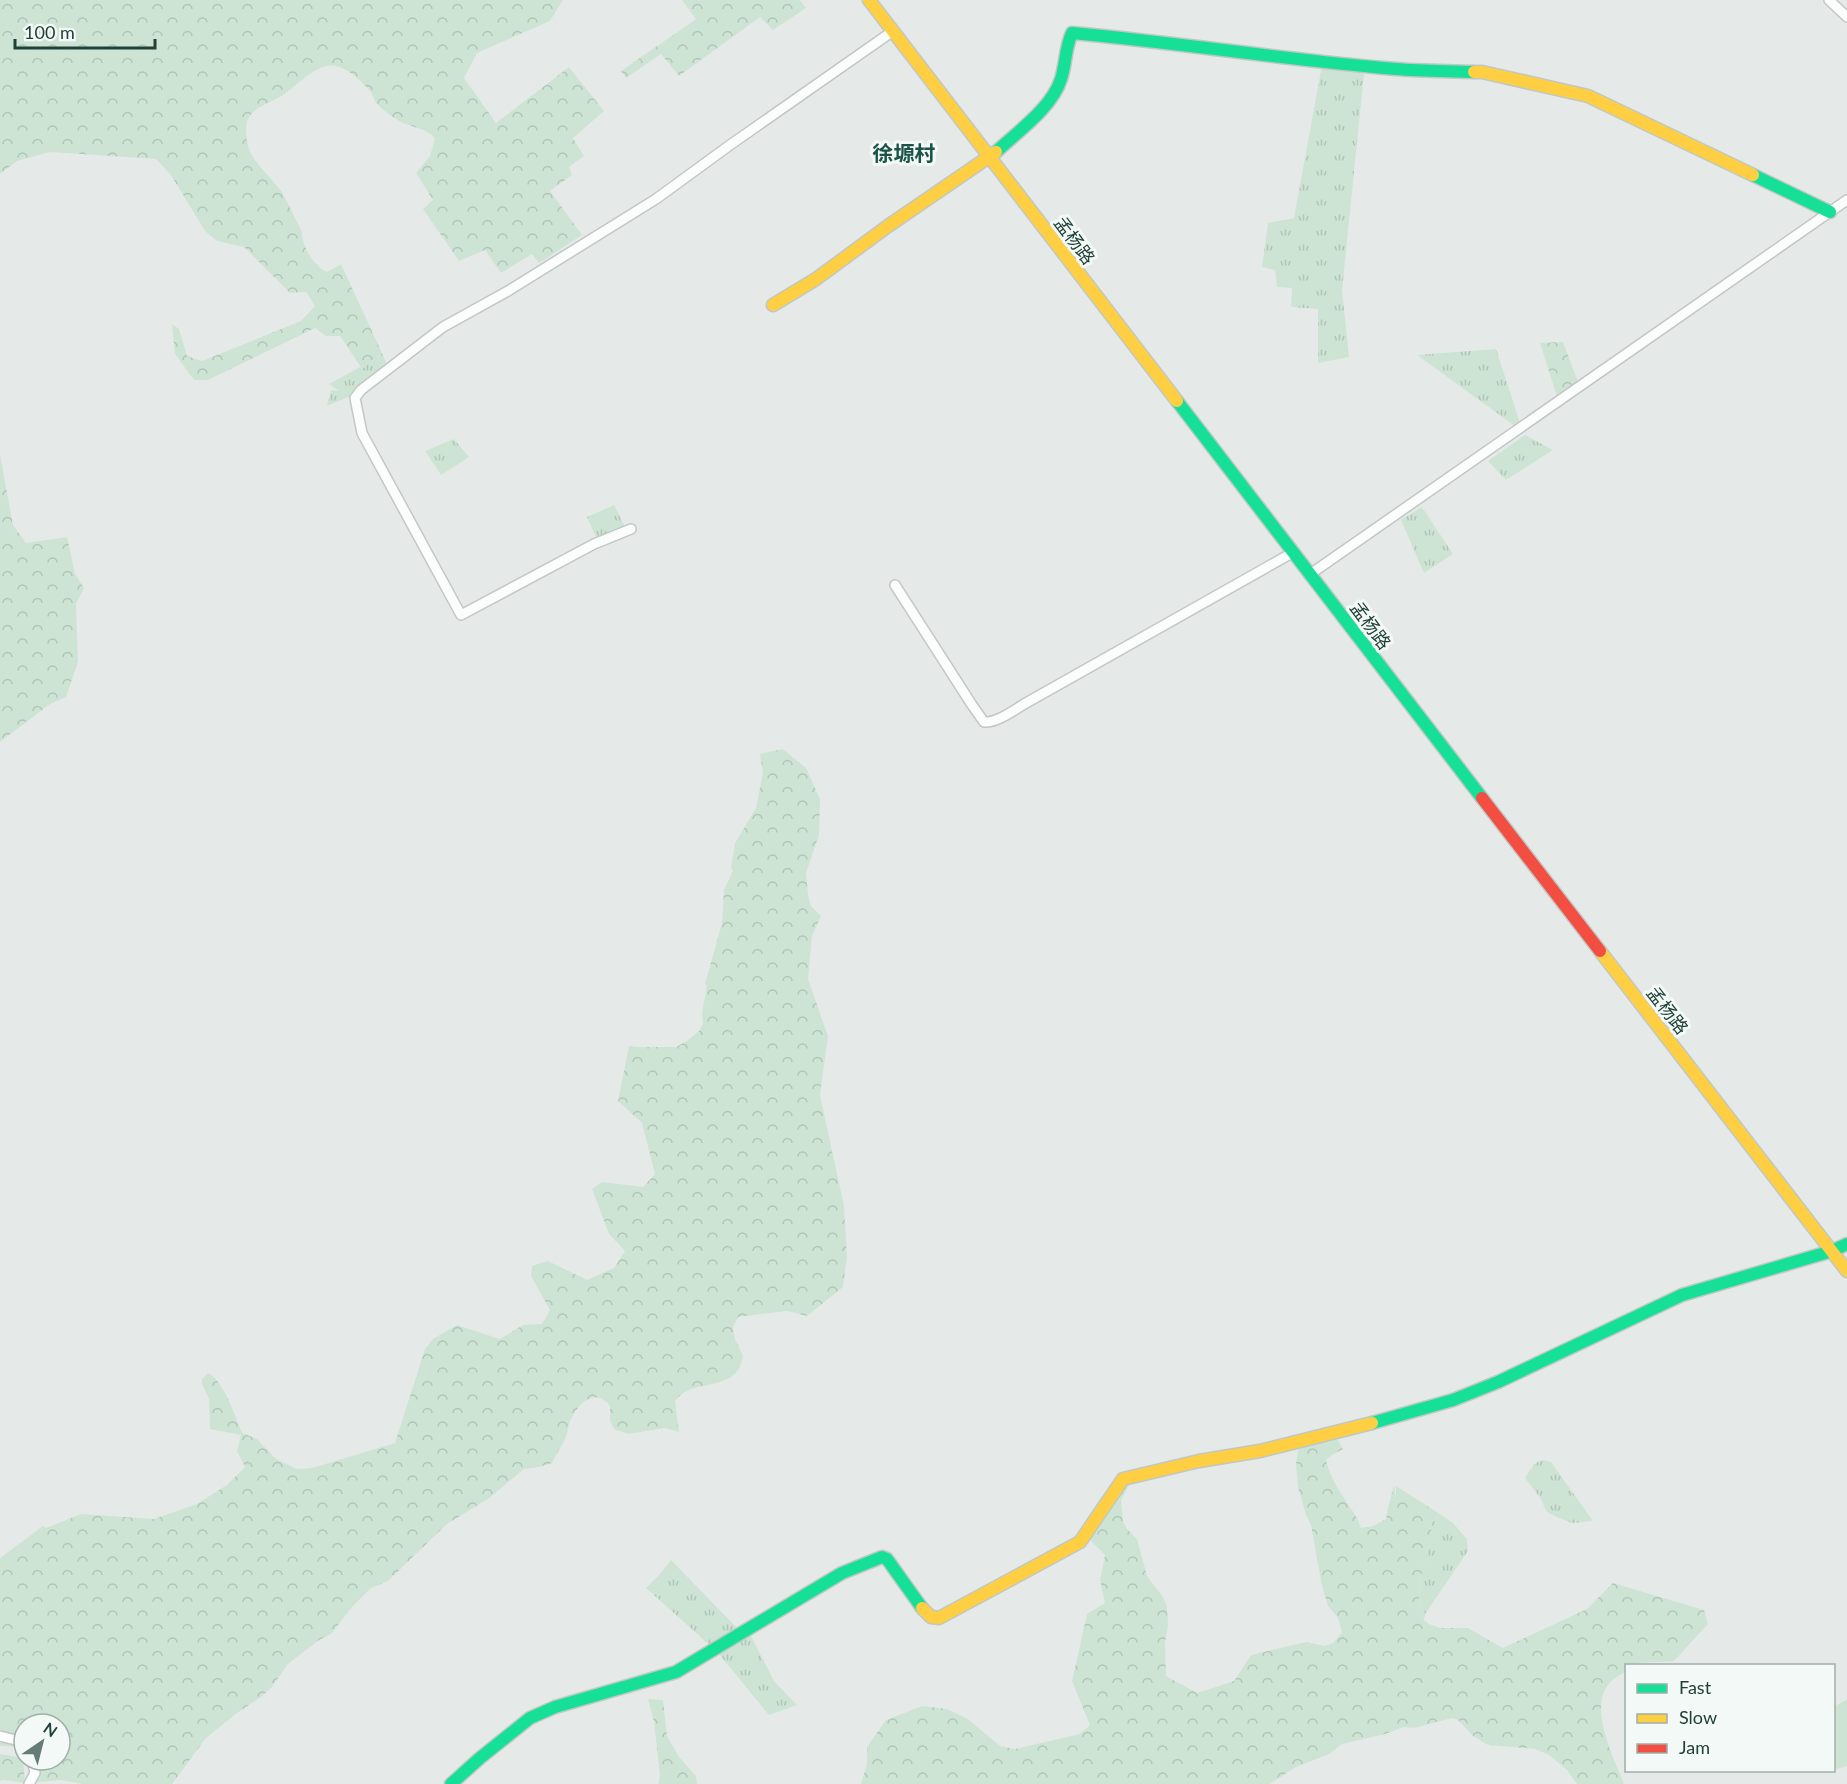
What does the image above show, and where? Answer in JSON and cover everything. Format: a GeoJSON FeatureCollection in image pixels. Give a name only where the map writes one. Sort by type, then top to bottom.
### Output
{"type":"FeatureCollection","features":[{"type":"Feature","properties":{"kind":"street","name":"孟杨路"},"geometry":{"type":"LineString","coordinates":[[869,0],[1292,553],[1847,1270]]}},
{"type":"Feature","properties":{"kind":"street"},"geometry":{"type":"LineString","coordinates":[[1829,0],[1847,17]]}},
{"type":"Feature","properties":{"kind":"street"},"geometry":{"type":"LineString","coordinates":[[631,529],[594,544],[461,615],[362,433],[355,398],[361,390],[443,327],[508,291],[656,199],[893,31]]}},
{"type":"Feature","properties":{"kind":"street"},"geometry":{"type":"LineString","coordinates":[[773,305],[816,279],[888,226],[990,158],[1051,100],[1061,79],[1068,41],[1072,33],[1167,42],[1325,62],[1399,69],[1482,72],[1588,96],[1830,212]]}},
{"type":"Feature","properties":{"kind":"street"},"geometry":{"type":"LineString","coordinates":[[1310,575],[1847,200]]}},
{"type":"Feature","properties":{"kind":"street"},"geometry":{"type":"LineString","coordinates":[[895,585],[986,723],[1026,704],[1292,553]]}},
{"type":"Feature","properties":{"kind":"street"},"geometry":{"type":"LineString","coordinates":[[451,1784],[530,1718],[555,1707],[676,1672],[842,1573],[882,1557],[887,1559],[921,1607],[931,1617],[939,1618],[1080,1542],[1124,1479],[1199,1461],[1260,1451],[1453,1400],[1498,1382],[1682,1295],[1832,1251],[1847,1244]]}},
{"type":"Feature","properties":{"kind":"green space"},"geometry":{"type":"Polygon","coordinates":[[[0,0],[563,0],[550,21],[477,53],[464,78],[496,123],[569,67],[604,111],[573,138],[584,156],[569,167],[572,175],[550,191],[582,235],[539,263],[532,254],[501,273],[485,250],[459,261],[423,209],[433,200],[416,173],[430,156],[435,138],[388,113],[376,103],[367,87],[345,69],[332,65],[326,66],[252,113],[247,123],[247,140],[253,156],[287,201],[302,232],[306,250],[313,261],[327,272],[341,264],[382,353],[362,369],[340,336],[326,336],[315,328],[208,380],[194,380],[175,354],[172,324],[179,329],[187,356],[202,361],[301,321],[315,306],[306,292],[290,293],[244,247],[217,241],[205,231],[171,175],[156,159],[50,152],[17,161],[0,174],[0,0]]]}},
{"type":"Feature","properties":{"kind":"green space"},"geometry":{"type":"Polygon","coordinates":[[[682,0],[800,0],[806,8],[773,30],[760,17],[679,76],[661,54],[626,78],[621,71],[696,19],[682,0]]]}},
{"type":"Feature","properties":{"kind":"green space"},"geometry":{"type":"Polygon","coordinates":[[[1322,65],[1364,74],[1342,290],[1349,357],[1318,363],[1318,309],[1291,307],[1292,288],[1277,287],[1275,270],[1262,267],[1268,223],[1294,218],[1322,65]]]}},
{"type":"Feature","properties":{"kind":"green space"},"geometry":{"type":"Polygon","coordinates":[[[1563,342],[1581,390],[1560,406],[1540,343],[1563,342]]]}},
{"type":"Feature","properties":{"kind":"green space"},"geometry":{"type":"Polygon","coordinates":[[[1496,349],[1523,432],[1417,355],[1496,349]]]}},
{"type":"Feature","properties":{"kind":"green space"},"geometry":{"type":"Polygon","coordinates":[[[382,353],[386,363],[353,395],[327,406],[331,390],[339,391],[329,384],[360,367],[362,369],[382,353]]]}},
{"type":"Feature","properties":{"kind":"green space"},"geometry":{"type":"Polygon","coordinates":[[[1525,435],[1553,450],[1506,480],[1488,461],[1525,435]]]}},
{"type":"Feature","properties":{"kind":"green space"},"geometry":{"type":"Polygon","coordinates":[[[454,439],[469,457],[441,475],[425,451],[454,439]]]}},
{"type":"Feature","properties":{"kind":"green space"},"geometry":{"type":"Polygon","coordinates":[[[0,455],[13,525],[26,543],[67,537],[75,574],[84,588],[76,604],[78,662],[66,697],[50,704],[0,742],[0,455]]]}},
{"type":"Feature","properties":{"kind":"green space"},"geometry":{"type":"Polygon","coordinates":[[[614,505],[626,529],[598,542],[587,517],[614,505]]]}},
{"type":"Feature","properties":{"kind":"green space"},"geometry":{"type":"Polygon","coordinates":[[[1422,507],[1453,554],[1424,573],[1401,520],[1422,507]]]}},
{"type":"Feature","properties":{"kind":"green space"},"geometry":{"type":"Polygon","coordinates":[[[783,749],[806,768],[820,799],[819,835],[806,873],[811,906],[821,916],[812,936],[808,979],[828,1036],[820,1095],[844,1206],[847,1257],[843,1287],[807,1316],[787,1311],[738,1317],[733,1327],[735,1339],[743,1356],[739,1368],[724,1381],[689,1390],[675,1401],[679,1432],[665,1428],[628,1434],[614,1429],[610,1420],[610,1406],[599,1398],[588,1399],[574,1413],[566,1437],[552,1463],[524,1469],[488,1499],[447,1524],[388,1581],[371,1588],[351,1608],[331,1634],[319,1640],[288,1664],[271,1688],[206,1738],[172,1784],[82,1784],[61,1780],[30,1783],[29,1772],[72,1772],[72,1712],[12,1712],[12,1747],[0,1746],[0,1558],[43,1526],[46,1528],[81,1514],[154,1519],[197,1504],[227,1485],[245,1467],[237,1451],[241,1435],[210,1429],[209,1399],[202,1384],[202,1379],[208,1373],[214,1377],[224,1391],[242,1433],[257,1439],[276,1459],[297,1469],[312,1468],[395,1443],[425,1349],[433,1339],[457,1325],[500,1339],[523,1325],[542,1324],[550,1310],[531,1276],[532,1266],[548,1261],[587,1280],[614,1268],[625,1251],[609,1234],[592,1189],[602,1182],[643,1187],[655,1174],[642,1123],[618,1101],[629,1046],[676,1047],[700,1030],[703,1023],[702,1013],[707,986],[705,984],[722,923],[724,890],[733,871],[731,868],[735,843],[756,808],[763,773],[760,754],[783,749]]]}},
{"type":"Feature","properties":{"kind":"green space"},"geometry":{"type":"Polygon","coordinates":[[[1335,1435],[1343,1449],[1326,1460],[1328,1468],[1361,1528],[1373,1526],[1386,1519],[1394,1485],[1396,1498],[1396,1486],[1440,1514],[1430,1525],[1433,1537],[1419,1585],[1420,1611],[1424,1620],[1429,1624],[1440,1628],[1468,1628],[1503,1648],[1587,1609],[1613,1583],[1704,1610],[1708,1624],[1674,1661],[1625,1664],[1625,1672],[1608,1685],[1603,1695],[1601,1707],[1605,1734],[1624,1784],[1577,1784],[1567,1770],[1549,1755],[1535,1749],[1488,1745],[1473,1736],[1458,1720],[1452,1718],[1414,1728],[1404,1727],[1342,1744],[1329,1754],[1296,1767],[1270,1784],[861,1784],[867,1764],[867,1747],[886,1720],[922,1706],[947,1709],[968,1719],[1000,1746],[1015,1749],[1080,1734],[1090,1725],[1072,1681],[1087,1614],[1105,1603],[1100,1580],[1105,1555],[1089,1539],[1117,1490],[1134,1476],[1121,1500],[1123,1521],[1137,1539],[1147,1576],[1163,1597],[1167,1607],[1166,1676],[1197,1693],[1234,1681],[1251,1655],[1306,1642],[1325,1646],[1333,1643],[1342,1633],[1338,1618],[1328,1606],[1311,1525],[1298,1487],[1296,1464],[1299,1445],[1335,1435]]]}},
{"type":"Feature","properties":{"kind":"green space"},"geometry":{"type":"Polygon","coordinates":[[[1544,1460],[1551,1462],[1593,1521],[1572,1523],[1546,1511],[1541,1499],[1525,1478],[1535,1464],[1544,1460]]]}},
{"type":"Feature","properties":{"kind":"green space"},"geometry":{"type":"Polygon","coordinates":[[[1440,1514],[1453,1523],[1467,1539],[1468,1551],[1425,1614],[1424,1620],[1420,1611],[1419,1585],[1433,1537],[1430,1525],[1440,1514]]]}},
{"type":"Feature","properties":{"kind":"green space"},"geometry":{"type":"Polygon","coordinates":[[[671,1560],[742,1633],[715,1650],[646,1588],[671,1560]]]}},
{"type":"Feature","properties":{"kind":"green space"},"geometry":{"type":"Polygon","coordinates":[[[750,1634],[774,1681],[797,1705],[769,1715],[719,1654],[750,1634]]]}},
{"type":"Feature","properties":{"kind":"green space"},"geometry":{"type":"Polygon","coordinates":[[[648,1699],[663,1700],[667,1736],[679,1757],[696,1776],[697,1784],[658,1784],[660,1776],[654,1722],[648,1699]]]}},
{"type":"Feature","properties":{"kind":"green space"},"geometry":{"type":"Polygon","coordinates":[[[1847,1699],[1847,1766],[1837,1769],[1835,1764],[1835,1706],[1847,1699]]]}},
{"type":"Feature","properties":{"kind":"green space"},"geometry":{"type":"Polygon","coordinates":[[[0,1754],[12,1756],[12,1772],[24,1772],[25,1783],[0,1781],[0,1754]]]}},
{"type":"Feature","properties":{"kind":"traffic: fast"},"geometry":{"type":"LineString","coordinates":[[996,152],[1033,119],[1050,100],[1061,79],[1072,33],[1406,70],[1474,72]]}},
{"type":"Feature","properties":{"kind":"traffic: fast"},"geometry":{"type":"LineString","coordinates":[[1753,175],[1830,212]]}},
{"type":"Feature","properties":{"kind":"traffic: fast"},"geometry":{"type":"LineString","coordinates":[[1177,401],[1482,798]]}},
{"type":"Feature","properties":{"kind":"traffic: fast"},"geometry":{"type":"LineString","coordinates":[[1372,1423],[1453,1400],[1498,1382],[1682,1295],[1832,1251],[1847,1244]]}},
{"type":"Feature","properties":{"kind":"traffic: fast"},"geometry":{"type":"LineString","coordinates":[[451,1784],[530,1718],[555,1707],[676,1672],[842,1573],[882,1557],[887,1559],[922,1608]]}},
{"type":"Feature","properties":{"kind":"traffic: slow"},"geometry":{"type":"LineString","coordinates":[[869,0],[1177,401]]}},
{"type":"Feature","properties":{"kind":"traffic: slow"},"geometry":{"type":"LineString","coordinates":[[1474,72],[1588,96],[1753,175]]}},
{"type":"Feature","properties":{"kind":"traffic: slow"},"geometry":{"type":"LineString","coordinates":[[773,305],[816,279],[996,152]]}},
{"type":"Feature","properties":{"kind":"traffic: slow"},"geometry":{"type":"LineString","coordinates":[[1600,951],[1847,1271]]}},
{"type":"Feature","properties":{"kind":"traffic: slow"},"geometry":{"type":"LineString","coordinates":[[922,1608],[931,1617],[939,1618],[1080,1542],[1123,1479],[1199,1461],[1260,1451],[1372,1423]]}},
{"type":"Feature","properties":{"kind":"traffic: jam"},"geometry":{"type":"LineString","coordinates":[[1482,798],[1600,951]]}},
{"type":"Feature","properties":{"kind":"district","name":"徐塬村"},"geometry":{"type":"Point","coordinates":[904,152]}}]}
